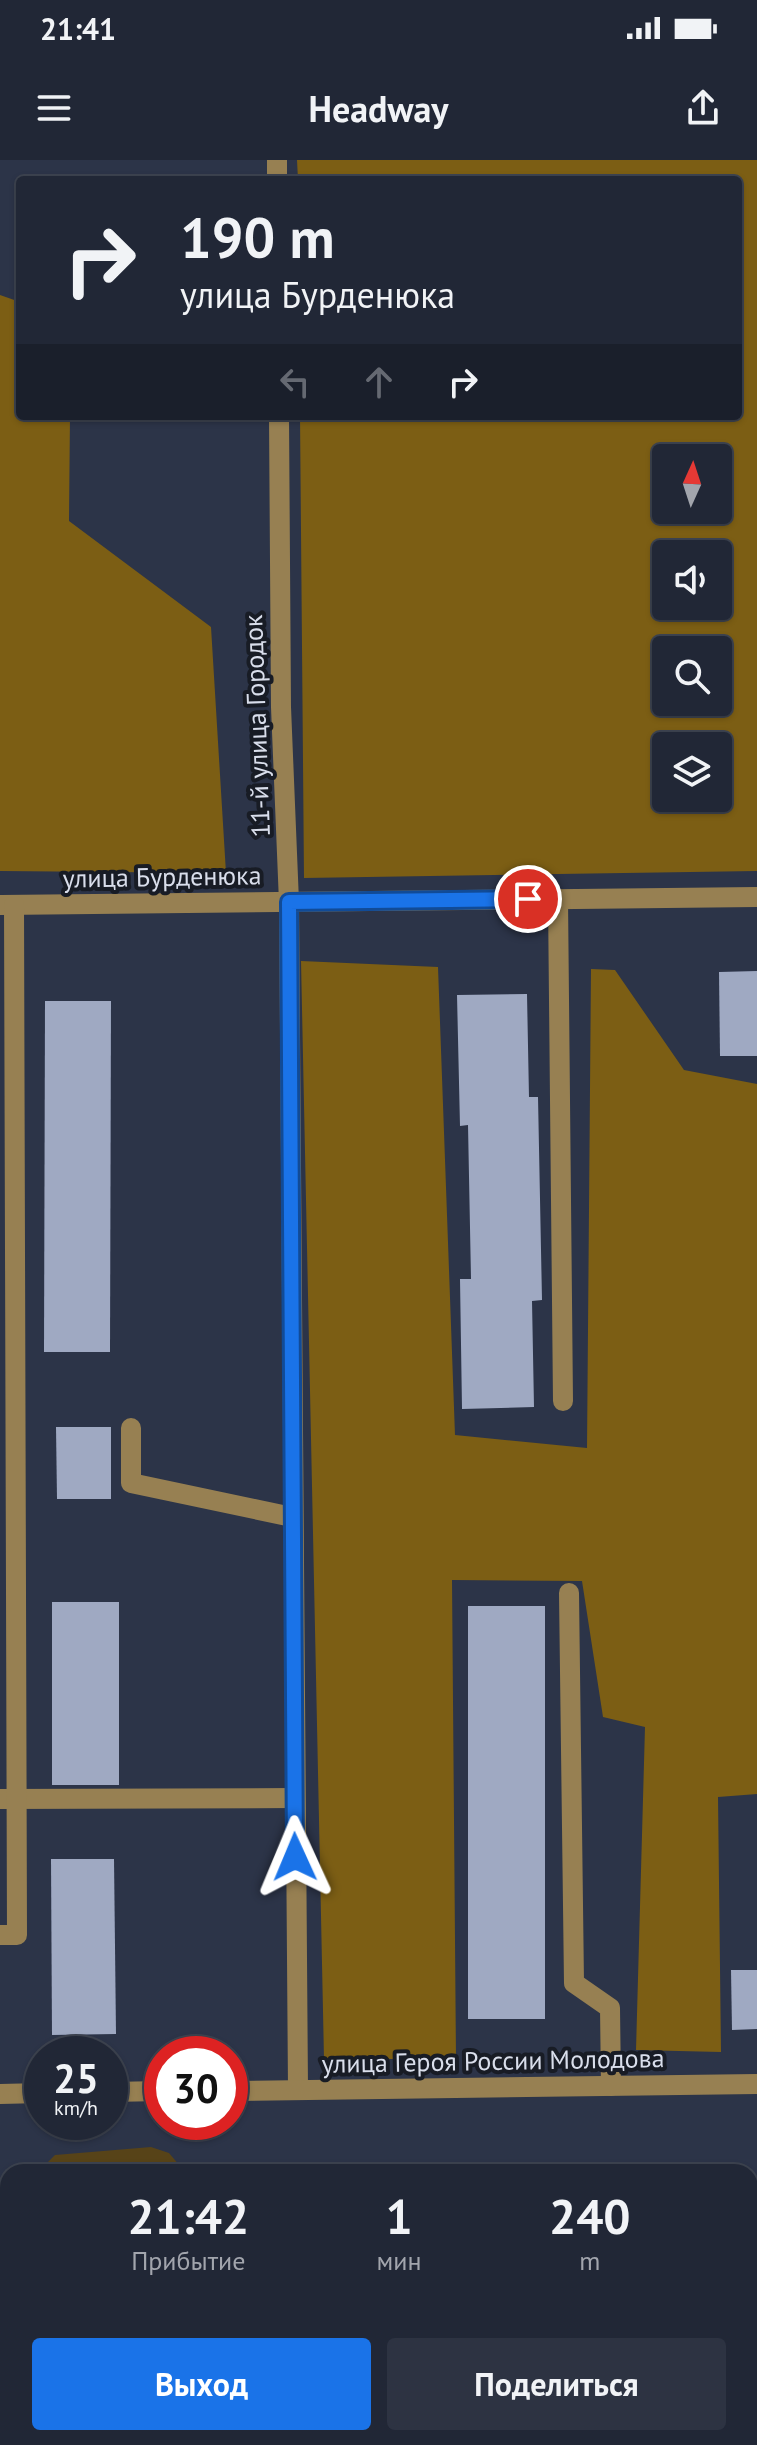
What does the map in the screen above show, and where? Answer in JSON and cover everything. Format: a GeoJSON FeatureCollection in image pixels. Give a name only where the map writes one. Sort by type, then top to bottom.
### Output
{"type":"FeatureCollection","features":[{"type":"Feature","properties":{"kind":"street","name":"11-й улица Городок"},"geometry":{"type":"LineString","coordinates":[[279,420],[281,707],[289,902],[298,2090]]}},
{"type":"Feature","properties":{"kind":"street","name":"улица Бурденюка"},"geometry":{"type":"LineString","coordinates":[[7,905],[757,897]]}},
{"type":"Feature","properties":{"kind":"street"},"geometry":{"type":"LineString","coordinates":[[558,899],[563,1401]]}},
{"type":"Feature","properties":{"kind":"street"},"geometry":{"type":"LineString","coordinates":[[0,1935],[17,1935],[8,1799],[7,905]]}},
{"type":"Feature","properties":{"kind":"street"},"geometry":{"type":"LineString","coordinates":[[131,1428],[131,1483],[292,1517]]}},
{"type":"Feature","properties":{"kind":"street"},"geometry":{"type":"LineString","coordinates":[[569,1593],[574,1983],[610,2008],[611,2086]]}},
{"type":"Feature","properties":{"kind":"street"},"geometry":{"type":"LineString","coordinates":[[8,1799],[294,1798]]}},
{"type":"Feature","properties":{"kind":"street","name":"улица Героя России Молодова"},"geometry":{"type":"LineString","coordinates":[[248,2091],[757,2084]]}},
{"type":"Feature","properties":{"kind":"street"},"geometry":{"type":"LineString","coordinates":[[0,2094],[24,2093]]}},
{"type":"Feature","properties":{"kind":"shaded area"},"geometry":{"type":"Polygon","coordinates":[[[297,160],[757,160],[757,871],[304,878],[300,420],[742,420],[742,176],[298,176],[297,160]]]}},
{"type":"Feature","properties":{"kind":"shaded area"},"geometry":{"type":"Polygon","coordinates":[[[0,295],[16,301],[16,420],[70,420],[69,521],[211,627],[226,873],[0,871],[0,295]]]}},
{"type":"Feature","properties":{"kind":"shaded area"},"geometry":{"type":"Polygon","coordinates":[[[301,961],[438,967],[455,1435],[587,1448],[591,969],[615,970],[684,1070],[757,1084],[757,1794],[718,1797],[721,2052],[636,2050],[645,1727],[603,1717],[582,1581],[452,1580],[456,2059],[324,2059],[301,961]]]}},
{"type":"Feature","properties":{"kind":"shaded area"},"geometry":{"type":"Polygon","coordinates":[[[151,2147],[169,2153],[178,2164],[46,2164],[55,2155],[151,2147]]]}},
{"type":"Feature","properties":{"kind":"building"},"geometry":{"type":"Polygon","coordinates":[[[757,971],[757,1056],[720,1056],[719,972],[757,971]]]}},
{"type":"Feature","properties":{"kind":"building"},"geometry":{"type":"Polygon","coordinates":[[[527,994],[529,1097],[538,1097],[542,1300],[532,1301],[534,1407],[462,1409],[460,1279],[471,1279],[468,1125],[460,1126],[457,995],[527,994]]]}},
{"type":"Feature","properties":{"kind":"building"},"geometry":{"type":"Polygon","coordinates":[[[45,1001],[111,1001],[110,1352],[44,1352],[45,1001]]]}},
{"type":"Feature","properties":{"kind":"building"},"geometry":{"type":"Polygon","coordinates":[[[56,1427],[111,1427],[111,1499],[57,1499],[56,1427]]]}},
{"type":"Feature","properties":{"kind":"building"},"geometry":{"type":"Polygon","coordinates":[[[52,1602],[119,1602],[119,1785],[52,1785],[52,1602]]]}},
{"type":"Feature","properties":{"kind":"building"},"geometry":{"type":"Polygon","coordinates":[[[468,1606],[545,1606],[545,2019],[468,2019],[468,1606]]]}},
{"type":"Feature","properties":{"kind":"building"},"geometry":{"type":"Polygon","coordinates":[[[51,1859],[114,1859],[116,2034],[52,2035],[51,1859]]]}},
{"type":"Feature","properties":{"kind":"building"},"geometry":{"type":"Polygon","coordinates":[[[731,1970],[757,1970],[757,2029],[732,2030],[731,1970]]]}},
{"type":"Feature","properties":{"kind":"route"},"geometry":{"type":"LineString","coordinates":[[295,1857],[289,902],[528,899]]}}]}
